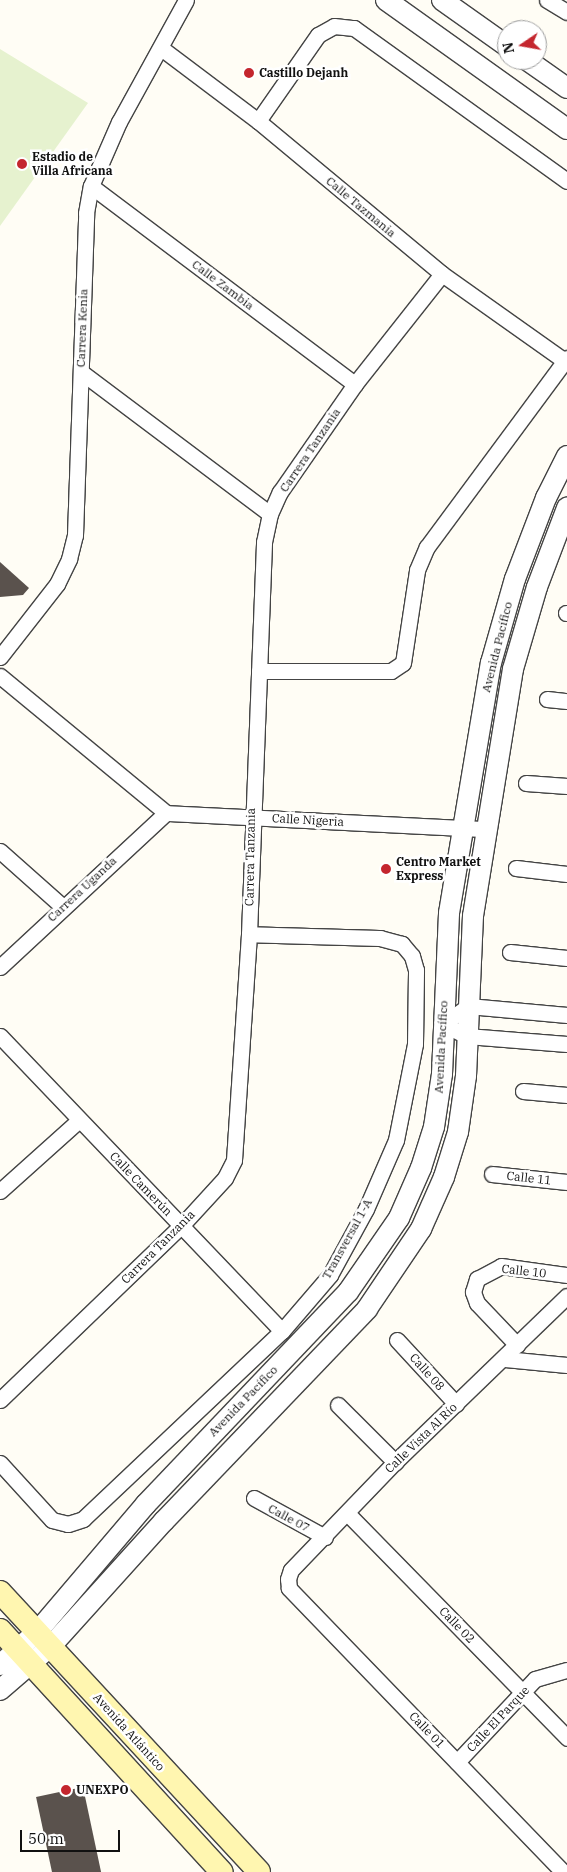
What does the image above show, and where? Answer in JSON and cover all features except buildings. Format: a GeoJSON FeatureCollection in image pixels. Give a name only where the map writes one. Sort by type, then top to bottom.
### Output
{"type":"FeatureCollection","features":[{"type":"Feature","properties":{"kind":"main road","name":"Avenida Atlántico"},"geometry":{"type":"LineString","coordinates":[[0,1592],[259,1872]]}},
{"type":"Feature","properties":{"kind":"main road"},"geometry":{"type":"LineString","coordinates":[[0,1630],[222,1872]]}},
{"type":"Feature","properties":{"kind":"street","name":"Carrera Kenia"},"geometry":{"type":"LineString","coordinates":[[0,657],[57,584],[69,559],[75,535],[86,213],[91,186],[119,122],[186,0]]}},
{"type":"Feature","properties":{"kind":"street"},"geometry":{"type":"LineString","coordinates":[[386,0],[567,129]]}},
{"type":"Feature","properties":{"kind":"street"},"geometry":{"type":"LineString","coordinates":[[442,0],[497,39]]}},
{"type":"Feature","properties":{"kind":"street"},"geometry":{"type":"LineString","coordinates":[[258,121],[318,35],[334,26],[354,28],[567,181]]}},
{"type":"Feature","properties":{"kind":"street","name":"Calle Tazmania"},"geometry":{"type":"LineString","coordinates":[[161,48],[258,121],[442,274],[566,360]]}},
{"type":"Feature","properties":{"kind":"street"},"geometry":{"type":"LineString","coordinates":[[541,70],[567,88]]}},
{"type":"Feature","properties":{"kind":"street","name":"Calle Zambia"},"geometry":{"type":"LineString","coordinates":[[91,186],[355,384]]}},
{"type":"Feature","properties":{"kind":"street","name":"Carrera Tanzania"},"geometry":{"type":"LineString","coordinates":[[0,1400],[181,1226],[225,1178],[234,1160],[248,934],[250,817],[259,671],[264,542],[270,514],[280,492],[355,384],[442,274]]}},
{"type":"Feature","properties":{"kind":"street"},"geometry":{"type":"LineString","coordinates":[[259,671],[390,671],[403,663],[417,570],[427,547],[566,360]]}},
{"type":"Feature","properties":{"kind":"street"},"geometry":{"type":"LineString","coordinates":[[81,372],[270,514]]}},
{"type":"Feature","properties":{"kind":"street","name":"Avenida Pacífico"},"geometry":{"type":"LineString","coordinates":[[44,1639],[187,1460],[348,1292],[399,1218],[421,1168],[434,1127],[442,1074],[449,913],[461,828],[491,664],[515,579],[546,498],[567,456]]}},
{"type":"Feature","properties":{"kind":"street","name":"Avenida Pacífico"},"geometry":{"type":"LineString","coordinates":[[44,1639],[210,1472],[367,1309],[421,1229],[444,1177],[458,1132],[467,1036],[473,916],[484,829],[513,669],[537,586],[567,508]]}},
{"type":"Feature","properties":{"kind":"street"},"geometry":{"type":"LineString","coordinates":[[0,676],[166,813]]}},
{"type":"Feature","properties":{"kind":"street"},"geometry":{"type":"LineString","coordinates":[[547,699],[567,701]]}},
{"type":"Feature","properties":{"kind":"street"},"geometry":{"type":"LineString","coordinates":[[526,783],[567,786]]}},
{"type":"Feature","properties":{"kind":"street","name":"Calle Nigeria"},"geometry":{"type":"LineString","coordinates":[[166,813],[484,829]]}},
{"type":"Feature","properties":{"kind":"street","name":"Carrera Uganda"},"geometry":{"type":"LineString","coordinates":[[0,967],[166,813]]}},
{"type":"Feature","properties":{"kind":"street"},"geometry":{"type":"LineString","coordinates":[[0,851],[63,907]]}},
{"type":"Feature","properties":{"kind":"street"},"geometry":{"type":"LineString","coordinates":[[516,868],[567,874]]}},
{"type":"Feature","properties":{"kind":"street","name":"Transversal 1-A"},"geometry":{"type":"LineString","coordinates":[[0,1463],[52,1520],[68,1524],[83,1519],[282,1331],[330,1276],[366,1209],[396,1140],[415,1044],[416,970],[402,944],[380,938],[248,934]]}},
{"type":"Feature","properties":{"kind":"street"},"geometry":{"type":"LineString","coordinates":[[510,952],[567,958]]}},
{"type":"Feature","properties":{"kind":"street"},"geometry":{"type":"LineString","coordinates":[[567,1014],[468,1006],[443,1024],[467,1036],[567,1044]]}},
{"type":"Feature","properties":{"kind":"street","name":"Calle Camerún"},"geometry":{"type":"LineString","coordinates":[[0,1036],[282,1331]]}},
{"type":"Feature","properties":{"kind":"street"},"geometry":{"type":"LineString","coordinates":[[523,1092],[567,1095]]}},
{"type":"Feature","properties":{"kind":"street"},"geometry":{"type":"LineString","coordinates":[[0,1191],[79,1120]]}},
{"type":"Feature","properties":{"kind":"street","name":"Calle 11"},"geometry":{"type":"LineString","coordinates":[[492,1174],[567,1182]]}},
{"type":"Feature","properties":{"kind":"street","name":"Calle 10"},"geometry":{"type":"LineString","coordinates":[[517,1345],[477,1303],[474,1292],[477,1279],[501,1266],[567,1275]]}},
{"type":"Feature","properties":{"kind":"street","name":"Calle Vista Al Río"},"geometry":{"type":"LineString","coordinates":[[290,1588],[291,1570],[325,1537],[395,1462],[505,1359],[567,1296]]}},
{"type":"Feature","properties":{"kind":"street","name":"Calle 08"},"geometry":{"type":"LineString","coordinates":[[397,1340],[456,1404]]}},
{"type":"Feature","properties":{"kind":"street"},"geometry":{"type":"LineString","coordinates":[[505,1359],[567,1365]]}},
{"type":"Feature","properties":{"kind":"street"},"geometry":{"type":"LineString","coordinates":[[338,1405],[395,1462]]}},
{"type":"Feature","properties":{"kind":"street"},"geometry":{"type":"LineString","coordinates":[[187,1460],[210,1472]]}},
{"type":"Feature","properties":{"kind":"street","name":"Calle 07"},"geometry":{"type":"LineString","coordinates":[[254,1498],[325,1537]]}},
{"type":"Feature","properties":{"kind":"street","name":"Calle 02"},"geometry":{"type":"LineString","coordinates":[[347,1513],[567,1738]]}},
{"type":"Feature","properties":{"kind":"street","name":"Calle 01"},"geometry":{"type":"LineString","coordinates":[[290,1588],[563,1872]]}},
{"type":"Feature","properties":{"kind":"street"},"geometry":{"type":"LineString","coordinates":[[0,1690],[25,1657],[44,1639]]}},
{"type":"Feature","properties":{"kind":"street"},"geometry":{"type":"LineString","coordinates":[[0,1665],[25,1657]]}},
{"type":"Feature","properties":{"kind":"street","name":"Calle El Parque"},"geometry":{"type":"LineString","coordinates":[[457,1762],[524,1693],[535,1679],[567,1670]]}},
{"type":"Feature","properties":{"kind":"green space","name":"Estadio de Villa Africana"},"geometry":{"type":"Polygon","coordinates":[[[0,49],[88,103],[0,226],[0,49]]]}},
{"type":"Feature","properties":{"kind":"place","name":"Castillo Dejanh"},"geometry":{"type":"Point","coordinates":[249,73]}},
{"type":"Feature","properties":{"kind":"place","name":"Estadio de Villa Africana"},"geometry":{"type":"Point","coordinates":[22,164]}},
{"type":"Feature","properties":{"kind":"place","name":"Centro Market Express"},"geometry":{"type":"Point","coordinates":[386,869]}},
{"type":"Feature","properties":{"kind":"place","name":"UNEXPO"},"geometry":{"type":"Point","coordinates":[66,1790]}}]}
